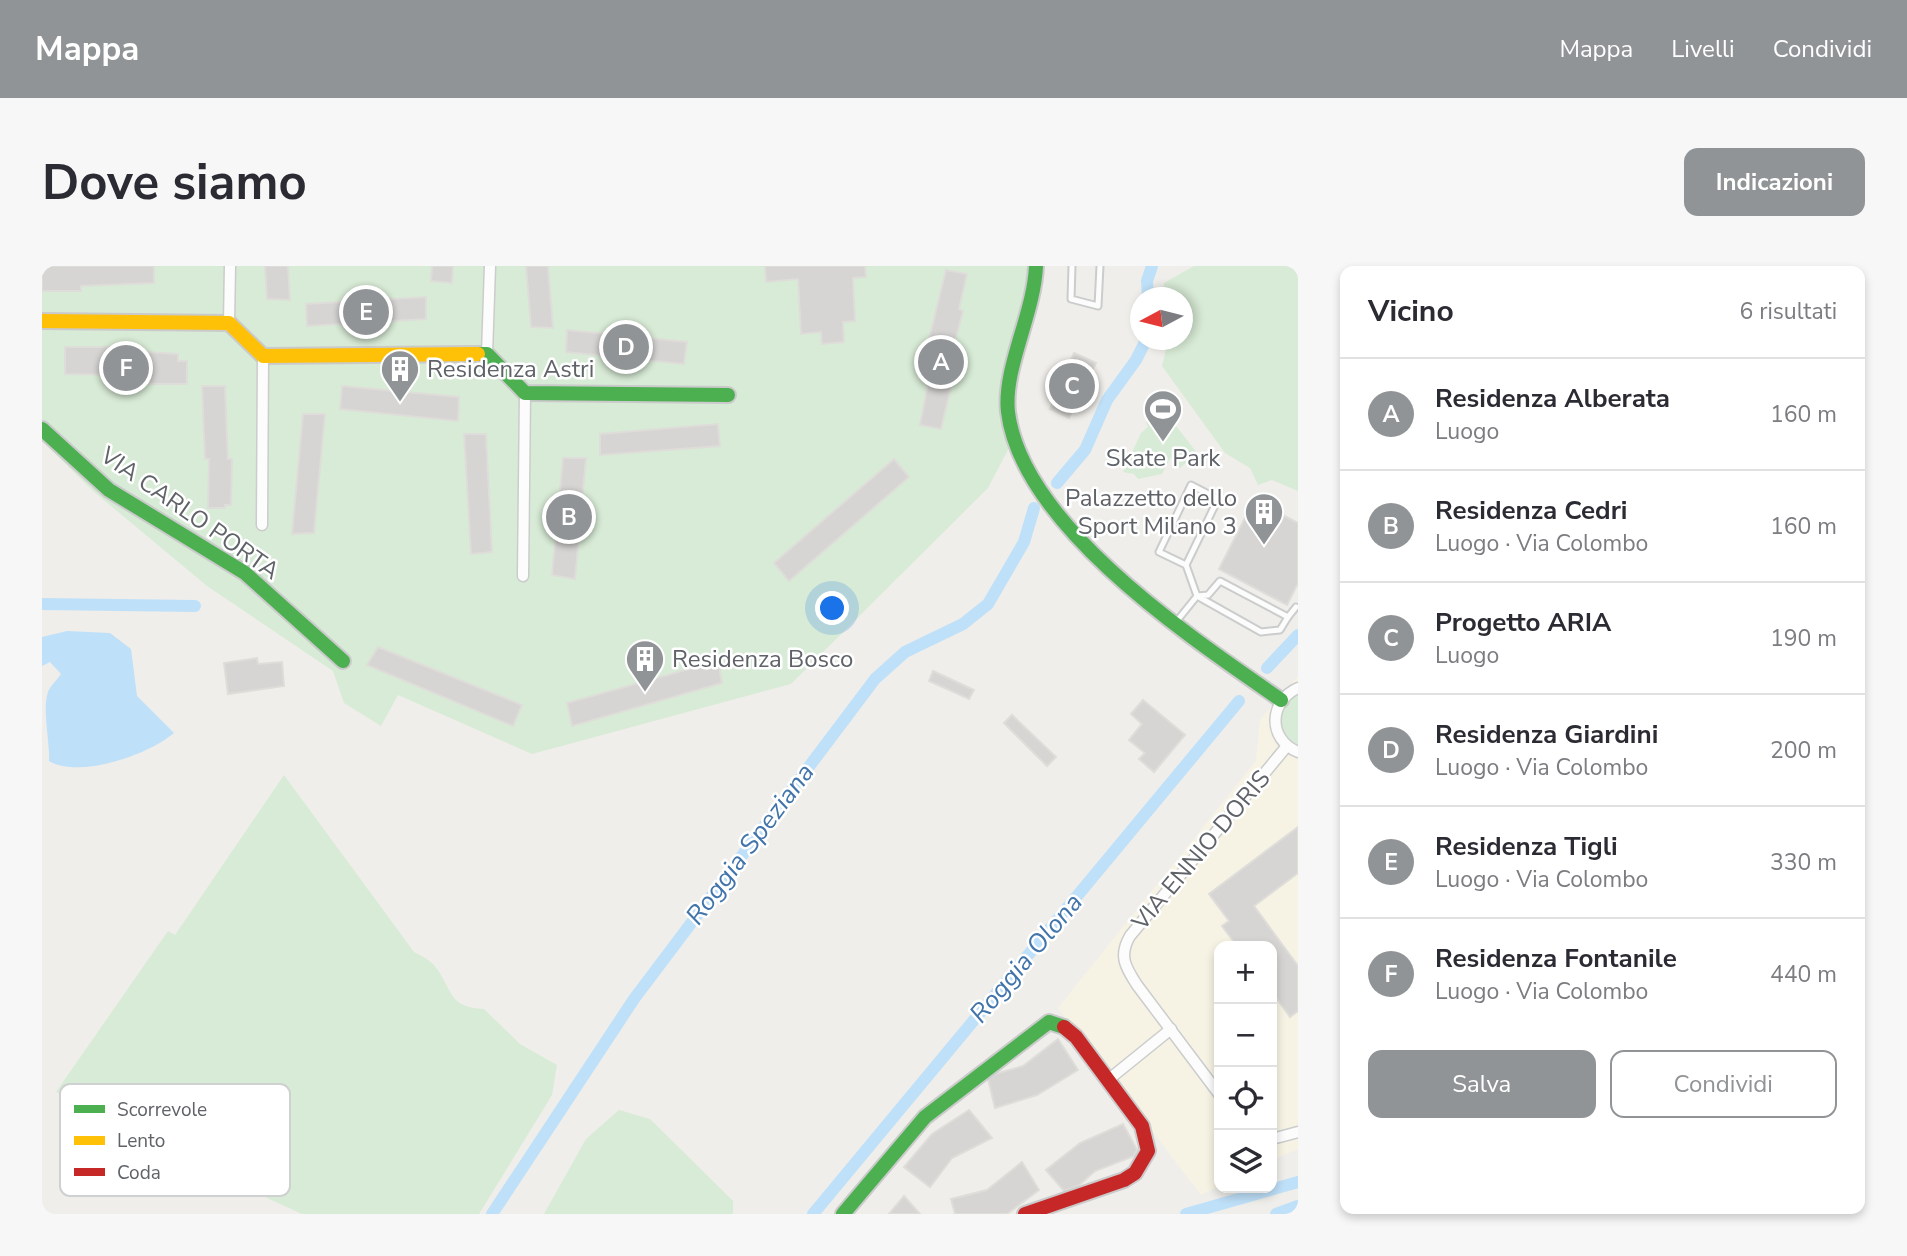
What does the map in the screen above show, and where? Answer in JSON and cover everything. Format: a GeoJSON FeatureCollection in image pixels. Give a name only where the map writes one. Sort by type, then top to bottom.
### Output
{"type":"FeatureCollection","features":[{"type":"Feature","properties":{"kind":"street"},"geometry":{"type":"LineString","coordinates":[[229,323],[230,266]]}},
{"type":"Feature","properties":{"kind":"street"},"geometry":{"type":"LineString","coordinates":[[490,266],[487,354],[525,393],[523,576]]}},
{"type":"Feature","properties":{"kind":"street"},"geometry":{"type":"LineString","coordinates":[[1036,266],[1032,310],[1011,379],[1008,411],[1017,451],[1029,476],[1048,501],[1100,556],[1174,624],[1281,700]]}},
{"type":"Feature","properties":{"kind":"street"},"geometry":{"type":"LineString","coordinates":[[42,321],[229,323],[263,356],[487,354]]}},
{"type":"Feature","properties":{"kind":"street"},"geometry":{"type":"LineString","coordinates":[[262,525],[263,356]]}},
{"type":"Feature","properties":{"kind":"street"},"geometry":{"type":"LineString","coordinates":[[525,393],[728,395]]}},
{"type":"Feature","properties":{"kind":"street","name":"VIA CARLO PORTA"},"geometry":{"type":"LineString","coordinates":[[42,429],[109,490],[245,573],[343,661]]}},
{"type":"Feature","properties":{"kind":"street"},"geometry":{"type":"LineString","coordinates":[[1298,688],[1281,700],[1275,718],[1276,729],[1287,746],[1298,752]]}},
{"type":"Feature","properties":{"kind":"street","name":"VIA ENNIO DORIS"},"geometry":{"type":"LineString","coordinates":[[1214,1087],[1126,968],[1125,944],[1287,746]]}},
{"type":"Feature","properties":{"kind":"street"},"geometry":{"type":"LineString","coordinates":[[844,1214],[925,1117],[1049,1022],[1064,1027],[1076,1037],[1142,1126],[1148,1152],[1144,1162],[1124,1180],[1025,1214]]}},
{"type":"Feature","properties":{"kind":"street"},"geometry":{"type":"LineString","coordinates":[[1108,1080],[1171,1029]]}},
{"type":"Feature","properties":{"kind":"street"},"geometry":{"type":"LineString","coordinates":[[1277,1138],[1298,1132]]}},
{"type":"Feature","properties":{"kind":"lane"},"geometry":{"type":"LineString","coordinates":[[1072,266],[1071,299],[1098,306],[1100,266]]}},
{"type":"Feature","properties":{"kind":"lane"},"geometry":{"type":"LineString","coordinates":[[1186,565],[1218,499],[1191,485],[1159,552],[1186,565],[1197,596],[1261,632],[1280,630],[1296,607]]}},
{"type":"Feature","properties":{"kind":"lane"},"geometry":{"type":"LineString","coordinates":[[1174,624],[1197,596],[1208,594],[1220,581],[1288,617]]}},
{"type":"Feature","properties":{"kind":"shaded area"},"geometry":{"type":"Polygon","coordinates":[[[1298,676],[1298,1149],[1277,1158],[1277,941],[1214,941],[1214,1188],[1201,1195],[1058,1008],[1256,761],[1260,720],[1298,676]]]}},
{"type":"Feature","properties":{"kind":"green space"},"geometry":{"type":"Polygon","coordinates":[[[42,266],[1029,266],[1003,383],[1010,446],[988,488],[791,684],[532,754],[398,695],[381,726],[344,703],[333,671],[207,586],[93,491],[42,441],[42,266]]]}},
{"type":"Feature","properties":{"kind":"green space"},"geometry":{"type":"Polygon","coordinates":[[[1194,266],[1298,266],[1298,491],[1272,480],[1258,485],[1250,468],[1225,453],[1162,366],[1166,350],[1193,350],[1193,287],[1164,287],[1164,283],[1194,266]]]}},
{"type":"Feature","properties":{"kind":"green space","name":"Skate Park"},"geometry":{"type":"Polygon","coordinates":[[[1163,409],[1197,453],[1180,468],[1171,457],[1162,474],[1138,479],[1134,474],[1123,472],[1141,433],[1148,427],[1146,422],[1163,409]]]}},
{"type":"Feature","properties":{"kind":"green space"},"geometry":{"type":"Polygon","coordinates":[[[1298,694],[1298,746],[1286,735],[1282,720],[1286,705],[1298,694]]]}},
{"type":"Feature","properties":{"kind":"green space"},"geometry":{"type":"Polygon","coordinates":[[[284,775],[414,952],[433,964],[456,1000],[484,1009],[520,1044],[557,1065],[552,1095],[479,1214],[302,1214],[263,1196],[290,1196],[290,1084],[62,1084],[168,931],[175,935],[284,775]]]}},
{"type":"Feature","properties":{"kind":"green space"},"geometry":{"type":"Polygon","coordinates":[[[619,1110],[650,1119],[733,1201],[733,1214],[544,1214],[586,1139],[619,1110]]]}},
{"type":"Feature","properties":{"kind":"water"},"geometry":{"type":"Polygon","coordinates":[[[67,631],[110,633],[131,649],[137,696],[174,733],[148,749],[113,762],[78,767],[62,766],[49,761],[46,699],[61,674],[50,662],[42,666],[42,637],[67,631]]]}},
{"type":"Feature","properties":{"kind":"building"},"geometry":{"type":"Polygon","coordinates":[[[42,266],[154,266],[154,283],[81,286],[81,291],[42,291],[42,266]]]}},
{"type":"Feature","properties":{"kind":"building"},"geometry":{"type":"Polygon","coordinates":[[[265,266],[288,266],[290,300],[267,299],[265,266]]]}},
{"type":"Feature","properties":{"kind":"building"},"geometry":{"type":"Polygon","coordinates":[[[432,266],[453,266],[452,283],[431,281],[432,266]]]}},
{"type":"Feature","properties":{"kind":"building"},"geometry":{"type":"Polygon","coordinates":[[[526,266],[548,266],[553,328],[531,327],[526,266]]]}},
{"type":"Feature","properties":{"kind":"building"},"geometry":{"type":"Polygon","coordinates":[[[765,266],[865,266],[866,277],[853,278],[855,321],[843,322],[844,342],[822,344],[821,332],[801,334],[798,279],[766,282],[765,266]]]}},
{"type":"Feature","properties":{"kind":"building"},"geometry":{"type":"Polygon","coordinates":[[[946,270],[967,274],[959,309],[963,311],[954,346],[958,347],[950,382],[952,383],[941,429],[920,425],[929,378],[925,376],[933,341],[929,339],[946,270]]]}},
{"type":"Feature","properties":{"kind":"building"},"geometry":{"type":"Polygon","coordinates":[[[426,297],[426,319],[307,326],[306,304],[426,297]]]}},
{"type":"Feature","properties":{"kind":"building"},"geometry":{"type":"Polygon","coordinates":[[[567,330],[687,342],[684,364],[566,352],[567,330]]]}},
{"type":"Feature","properties":{"kind":"building"},"geometry":{"type":"Polygon","coordinates":[[[65,347],[116,347],[116,350],[178,354],[178,361],[187,361],[187,384],[150,384],[150,379],[114,379],[114,375],[65,374],[65,347]]]}},
{"type":"Feature","properties":{"kind":"building"},"geometry":{"type":"Polygon","coordinates":[[[1074,353],[1096,363],[1069,418],[1050,409],[1074,353]]]}},
{"type":"Feature","properties":{"kind":"building"},"geometry":{"type":"Polygon","coordinates":[[[202,386],[225,386],[228,459],[232,459],[231,505],[225,505],[225,508],[208,508],[209,459],[205,459],[202,386]]]}},
{"type":"Feature","properties":{"kind":"building","name":"Residenza Astri"},"geometry":{"type":"Polygon","coordinates":[[[342,386],[459,397],[458,421],[340,409],[342,386]]]}},
{"type":"Feature","properties":{"kind":"building"},"geometry":{"type":"Polygon","coordinates":[[[303,414],[325,414],[314,533],[292,534],[303,414]]]}},
{"type":"Feature","properties":{"kind":"building"},"geometry":{"type":"Polygon","coordinates":[[[718,424],[720,446],[600,455],[600,434],[718,424]]]}},
{"type":"Feature","properties":{"kind":"building","name":"Residenza Astri"},"geometry":{"type":"Polygon","coordinates":[[[464,434],[486,434],[492,552],[471,554],[464,434]]]}},
{"type":"Feature","properties":{"kind":"building"},"geometry":{"type":"Polygon","coordinates":[[[563,458],[586,458],[575,579],[552,575],[563,458]]]}},
{"type":"Feature","properties":{"kind":"building"},"geometry":{"type":"Polygon","coordinates":[[[894,459],[909,477],[789,581],[774,563],[894,459]]]}},
{"type":"Feature","properties":{"kind":"building","name":"Palazzetto dello Sport Milano 3"},"geometry":{"type":"Polygon","coordinates":[[[1254,500],[1298,523],[1298,583],[1287,605],[1219,569],[1254,500]]]}},
{"type":"Feature","properties":{"kind":"building"},"geometry":{"type":"Polygon","coordinates":[[[378,647],[522,705],[513,726],[367,665],[378,647]]]}},
{"type":"Feature","properties":{"kind":"building"},"geometry":{"type":"Polygon","coordinates":[[[257,658],[258,664],[282,662],[284,686],[228,694],[224,663],[257,658]]]}},
{"type":"Feature","properties":{"kind":"building","name":"Residenza Bosco"},"geometry":{"type":"Polygon","coordinates":[[[718,661],[722,683],[572,726],[567,703],[718,661]]]}},
{"type":"Feature","properties":{"kind":"building"},"geometry":{"type":"Polygon","coordinates":[[[933,671],[974,690],[969,699],[929,681],[933,671]]]}},
{"type":"Feature","properties":{"kind":"building"},"geometry":{"type":"Polygon","coordinates":[[[1143,700],[1185,735],[1154,772],[1139,759],[1145,753],[1129,740],[1142,724],[1131,714],[1143,700]]]}},
{"type":"Feature","properties":{"kind":"building"},"geometry":{"type":"Polygon","coordinates":[[[1012,715],[1056,757],[1047,766],[1004,723],[1012,715]]]}},
{"type":"Feature","properties":{"kind":"building"},"geometry":{"type":"Polygon","coordinates":[[[1298,827],[1298,873],[1254,906],[1298,966],[1298,1011],[1290,1017],[1277,999],[1277,941],[1233,941],[1222,926],[1229,921],[1209,894],[1298,827]]]}},
{"type":"Feature","properties":{"kind":"building"},"geometry":{"type":"Polygon","coordinates":[[[1058,1039],[1078,1070],[1037,1095],[995,1108],[988,1079],[995,1074],[1023,1066],[1058,1039]]]}},
{"type":"Feature","properties":{"kind":"building"},"geometry":{"type":"Polygon","coordinates":[[[969,1110],[992,1138],[952,1158],[930,1187],[904,1167],[932,1134],[969,1110]]]}},
{"type":"Feature","properties":{"kind":"building"},"geometry":{"type":"Polygon","coordinates":[[[1123,1124],[1137,1150],[1134,1156],[1095,1171],[1078,1186],[1064,1191],[1046,1170],[1080,1143],[1123,1124]]]}},
{"type":"Feature","properties":{"kind":"building"},"geometry":{"type":"Polygon","coordinates":[[[1022,1162],[1039,1190],[1007,1214],[955,1214],[951,1199],[987,1190],[1022,1162]]]}},
{"type":"Feature","properties":{"kind":"building"},"geometry":{"type":"Polygon","coordinates":[[[904,1196],[920,1214],[889,1214],[904,1196]]]}},
{"type":"Feature","properties":{"kind":"waterway","name":"Roggia Speziana"},"geometry":{"type":"LineString","coordinates":[[1147,287],[1152,266]]}},
{"type":"Feature","properties":{"kind":"waterway","name":"Roggia Speziana"},"geometry":{"type":"LineString","coordinates":[[1057,483],[1085,450],[1107,400],[1141,350]]}},
{"type":"Feature","properties":{"kind":"waterway","name":"Roggia Speziana"},"geometry":{"type":"LineString","coordinates":[[492,1214],[634,999],[875,679],[905,652],[963,624],[988,604],[1024,542],[1034,508]]}},
{"type":"Feature","properties":{"kind":"waterway"},"geometry":{"type":"LineString","coordinates":[[42,604],[195,606]]}},
{"type":"Feature","properties":{"kind":"waterway","name":"Roggia Olona"},"geometry":{"type":"LineString","coordinates":[[1267,668],[1298,635]]}},
{"type":"Feature","properties":{"kind":"waterway","name":"Roggia Olona"},"geometry":{"type":"LineString","coordinates":[[813,1214],[1239,701]]}},
{"type":"Feature","properties":{"kind":"waterway"},"geometry":{"type":"LineString","coordinates":[[1186,1214],[1298,1182]]}},
{"type":"Feature","properties":{"kind":"waterway"},"geometry":{"type":"LineString","coordinates":[[1276,1214],[1298,1206]]}},
{"type":"Feature","properties":{"kind":"traffic: fast"},"geometry":{"type":"LineString","coordinates":[[1036,266],[1008,395],[1008,412],[1020,455],[1044,497],[1077,537],[1117,576],[1203,645],[1281,700]]}},
{"type":"Feature","properties":{"kind":"traffic: fast"},"geometry":{"type":"LineString","coordinates":[[478,354],[487,354],[525,393],[728,395]]}},
{"type":"Feature","properties":{"kind":"traffic: fast"},"geometry":{"type":"LineString","coordinates":[[42,429],[109,490],[245,573],[343,661]]}},
{"type":"Feature","properties":{"kind":"traffic: fast"},"geometry":{"type":"LineString","coordinates":[[843,1214],[925,1117],[1049,1022],[1064,1027]]}},
{"type":"Feature","properties":{"kind":"traffic: slow"},"geometry":{"type":"LineString","coordinates":[[42,321],[229,323],[263,356],[478,354]]}},
{"type":"Feature","properties":{"kind":"traffic: jam"},"geometry":{"type":"LineString","coordinates":[[1025,1214],[1124,1180],[1135,1173],[1148,1151],[1142,1126],[1076,1037],[1064,1027]]}},
{"type":"Feature","properties":{"kind":"place","name":"Residenza Tigli"},"geometry":{"type":"Point","coordinates":[366,312]}},
{"type":"Feature","properties":{"kind":"place","name":"Residenza Giardini"},"geometry":{"type":"Point","coordinates":[626,347]}},
{"type":"Feature","properties":{"kind":"place","name":"Residenza Alberata"},"geometry":{"type":"Point","coordinates":[941,362]}},
{"type":"Feature","properties":{"kind":"place","name":"Residenza Fontanile"},"geometry":{"type":"Point","coordinates":[126,368]}},
{"type":"Feature","properties":{"kind":"place","name":"Progetto ARIA"},"geometry":{"type":"Point","coordinates":[1072,386]}},
{"type":"Feature","properties":{"kind":"place","name":"Residenza Astri"},"geometry":{"type":"Point","coordinates":[400,403]}},
{"type":"Feature","properties":{"kind":"place","name":"Skate Park"},"geometry":{"type":"Point","coordinates":[1163,443]}},
{"type":"Feature","properties":{"kind":"place","name":"Residenza Cedri"},"geometry":{"type":"Point","coordinates":[569,517]}},
{"type":"Feature","properties":{"kind":"place","name":"Palazzetto dello Sport Milano 3"},"geometry":{"type":"Point","coordinates":[1264,546]}},
{"type":"Feature","properties":{"kind":"place","name":"Residenza Bosco"},"geometry":{"type":"Point","coordinates":[645,693]}}]}
